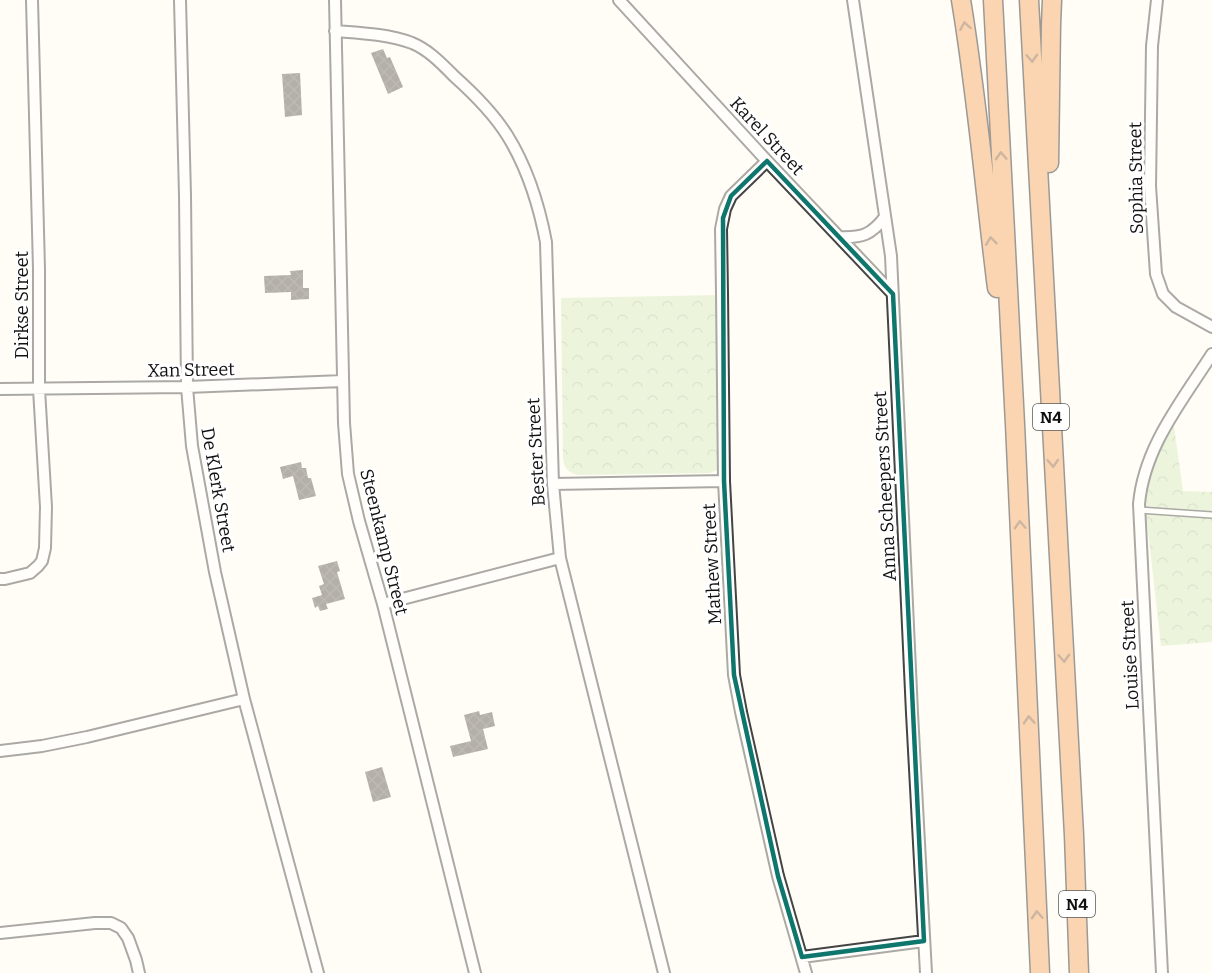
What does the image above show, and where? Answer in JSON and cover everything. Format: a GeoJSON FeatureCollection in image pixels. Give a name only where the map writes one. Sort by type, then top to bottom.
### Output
{"type":"FeatureCollection","features":[{"type":"Feature","properties":{"kind":"highway"},"geometry":{"type":"LineString","coordinates":[[961,0],[969,47],[990,234],[1015,424]]}},
{"type":"Feature","properties":{"kind":"highway","name":"N4"},"geometry":{"type":"LineString","coordinates":[[993,0],[1040,973]]}},
{"type":"Feature","properties":{"kind":"highway","name":"N4"},"geometry":{"type":"LineString","coordinates":[[1029,0],[1074,835],[1079,973]]}},
{"type":"Feature","properties":{"kind":"highway"},"geometry":{"type":"LineString","coordinates":[[1052,0],[1049,136],[1052,429]]}},
{"type":"Feature","properties":{"kind":"street","name":"Dirkse Street"},"geometry":{"type":"LineString","coordinates":[[0,579],[30,573],[42,561],[45,548],[46,507],[39,389],[39,269],[33,0]]}},
{"type":"Feature","properties":{"kind":"street","name":"De Klerk Street"},"geometry":{"type":"LineString","coordinates":[[180,0],[187,387],[192,446],[215,572],[244,699],[318,973]]}},
{"type":"Feature","properties":{"kind":"street","name":"Steenkamp Street"},"geometry":{"type":"LineString","coordinates":[[335,0],[344,423],[348,474],[476,973]]}},
{"type":"Feature","properties":{"kind":"street","name":"Karel Street"},"geometry":{"type":"LineString","coordinates":[[619,0],[893,294]]}},
{"type":"Feature","properties":{"kind":"street","name":"Anna Scheepers Street"},"geometry":{"type":"LineString","coordinates":[[853,0],[891,256],[926,973]]}},
{"type":"Feature","properties":{"kind":"street","name":"Sophia Street"},"geometry":{"type":"LineString","coordinates":[[1157,0],[1152,46],[1150,186],[1156,274],[1163,294],[1176,307],[1212,327]]}},
{"type":"Feature","properties":{"kind":"street","name":"Bester Street"},"geometry":{"type":"LineString","coordinates":[[335,32],[369,34],[396,39],[413,44],[431,54],[493,116],[515,149],[531,185],[546,242],[553,484],[560,558],[664,973]]}},
{"type":"Feature","properties":{"kind":"street","name":"Mathew Street"},"geometry":{"type":"LineString","coordinates":[[767,160],[731,195],[723,218],[724,481],[736,684],[776,866],[806,973]]}},
{"type":"Feature","properties":{"kind":"street"},"geometry":{"type":"LineString","coordinates":[[839,237],[853,238],[867,234],[885,217]]}},
{"type":"Feature","properties":{"kind":"street","name":"Louise Street"},"geometry":{"type":"LineString","coordinates":[[1162,973],[1139,510],[1141,486],[1155,448],[1168,422],[1212,354]]}},
{"type":"Feature","properties":{"kind":"street","name":"Xan Street"},"geometry":{"type":"LineString","coordinates":[[0,389],[187,387],[343,381]]}},
{"type":"Feature","properties":{"kind":"street"},"geometry":{"type":"LineString","coordinates":[[553,484],[724,481]]}},
{"type":"Feature","properties":{"kind":"street"},"geometry":{"type":"LineString","coordinates":[[383,604],[560,558]]}},
{"type":"Feature","properties":{"kind":"street"},"geometry":{"type":"LineString","coordinates":[[1,752],[87,737],[244,699]]}},
{"type":"Feature","properties":{"kind":"street"},"geometry":{"type":"LineString","coordinates":[[0,933],[111,923],[121,928],[128,938],[139,973]]}},
{"type":"Feature","properties":{"kind":"street"},"geometry":{"type":"LineString","coordinates":[[802,957],[924,941]]}},
{"type":"Feature","properties":{"kind":"lane"},"geometry":{"type":"LineString","coordinates":[[1139,510],[1212,515]]}},
{"type":"Feature","properties":{"kind":"highlighted area"},"geometry":{"type":"Polygon","coordinates":[[[767,161],[893,294],[924,941],[802,957],[778,876],[734,675],[724,481],[723,218],[731,196],[767,161]]]}},
{"type":"Feature","properties":{"kind":"green space"},"geometry":{"type":"Polygon","coordinates":[[[719,295],[720,465],[717,470],[710,473],[577,475],[568,471],[563,458],[561,298],[719,295]]]}},
{"type":"Feature","properties":{"kind":"green space"},"geometry":{"type":"Polygon","coordinates":[[[1173,419],[1183,491],[1212,492],[1212,642],[1161,646],[1143,487],[1173,419]]]}},
{"type":"Feature","properties":{"kind":"building"},"geometry":{"type":"Polygon","coordinates":[[[383,49],[387,58],[390,57],[403,87],[388,94],[371,53],[383,49]]]}},
{"type":"Feature","properties":{"kind":"building"},"geometry":{"type":"Polygon","coordinates":[[[300,73],[302,115],[285,117],[282,74],[300,73]]]}},
{"type":"Feature","properties":{"kind":"building"},"geometry":{"type":"Polygon","coordinates":[[[303,270],[303,288],[309,288],[309,299],[291,300],[291,292],[265,293],[264,276],[291,275],[290,271],[303,270]]]}},
{"type":"Feature","properties":{"kind":"building"},"geometry":{"type":"Polygon","coordinates":[[[301,462],[302,468],[306,468],[308,478],[311,478],[316,496],[299,500],[293,476],[283,479],[280,467],[301,462]]]}},
{"type":"Feature","properties":{"kind":"building"},"geometry":{"type":"Polygon","coordinates":[[[337,561],[340,571],[337,572],[345,599],[326,604],[328,609],[320,611],[318,606],[315,608],[312,598],[322,595],[319,586],[324,584],[318,566],[337,561]]]}},
{"type":"Feature","properties":{"kind":"building"},"geometry":{"type":"Polygon","coordinates":[[[479,711],[480,715],[492,712],[495,726],[483,729],[488,749],[453,757],[450,746],[471,741],[464,715],[479,711]]]}},
{"type":"Feature","properties":{"kind":"building"},"geometry":{"type":"Polygon","coordinates":[[[382,767],[391,797],[373,802],[365,772],[382,767]]]}}]}
